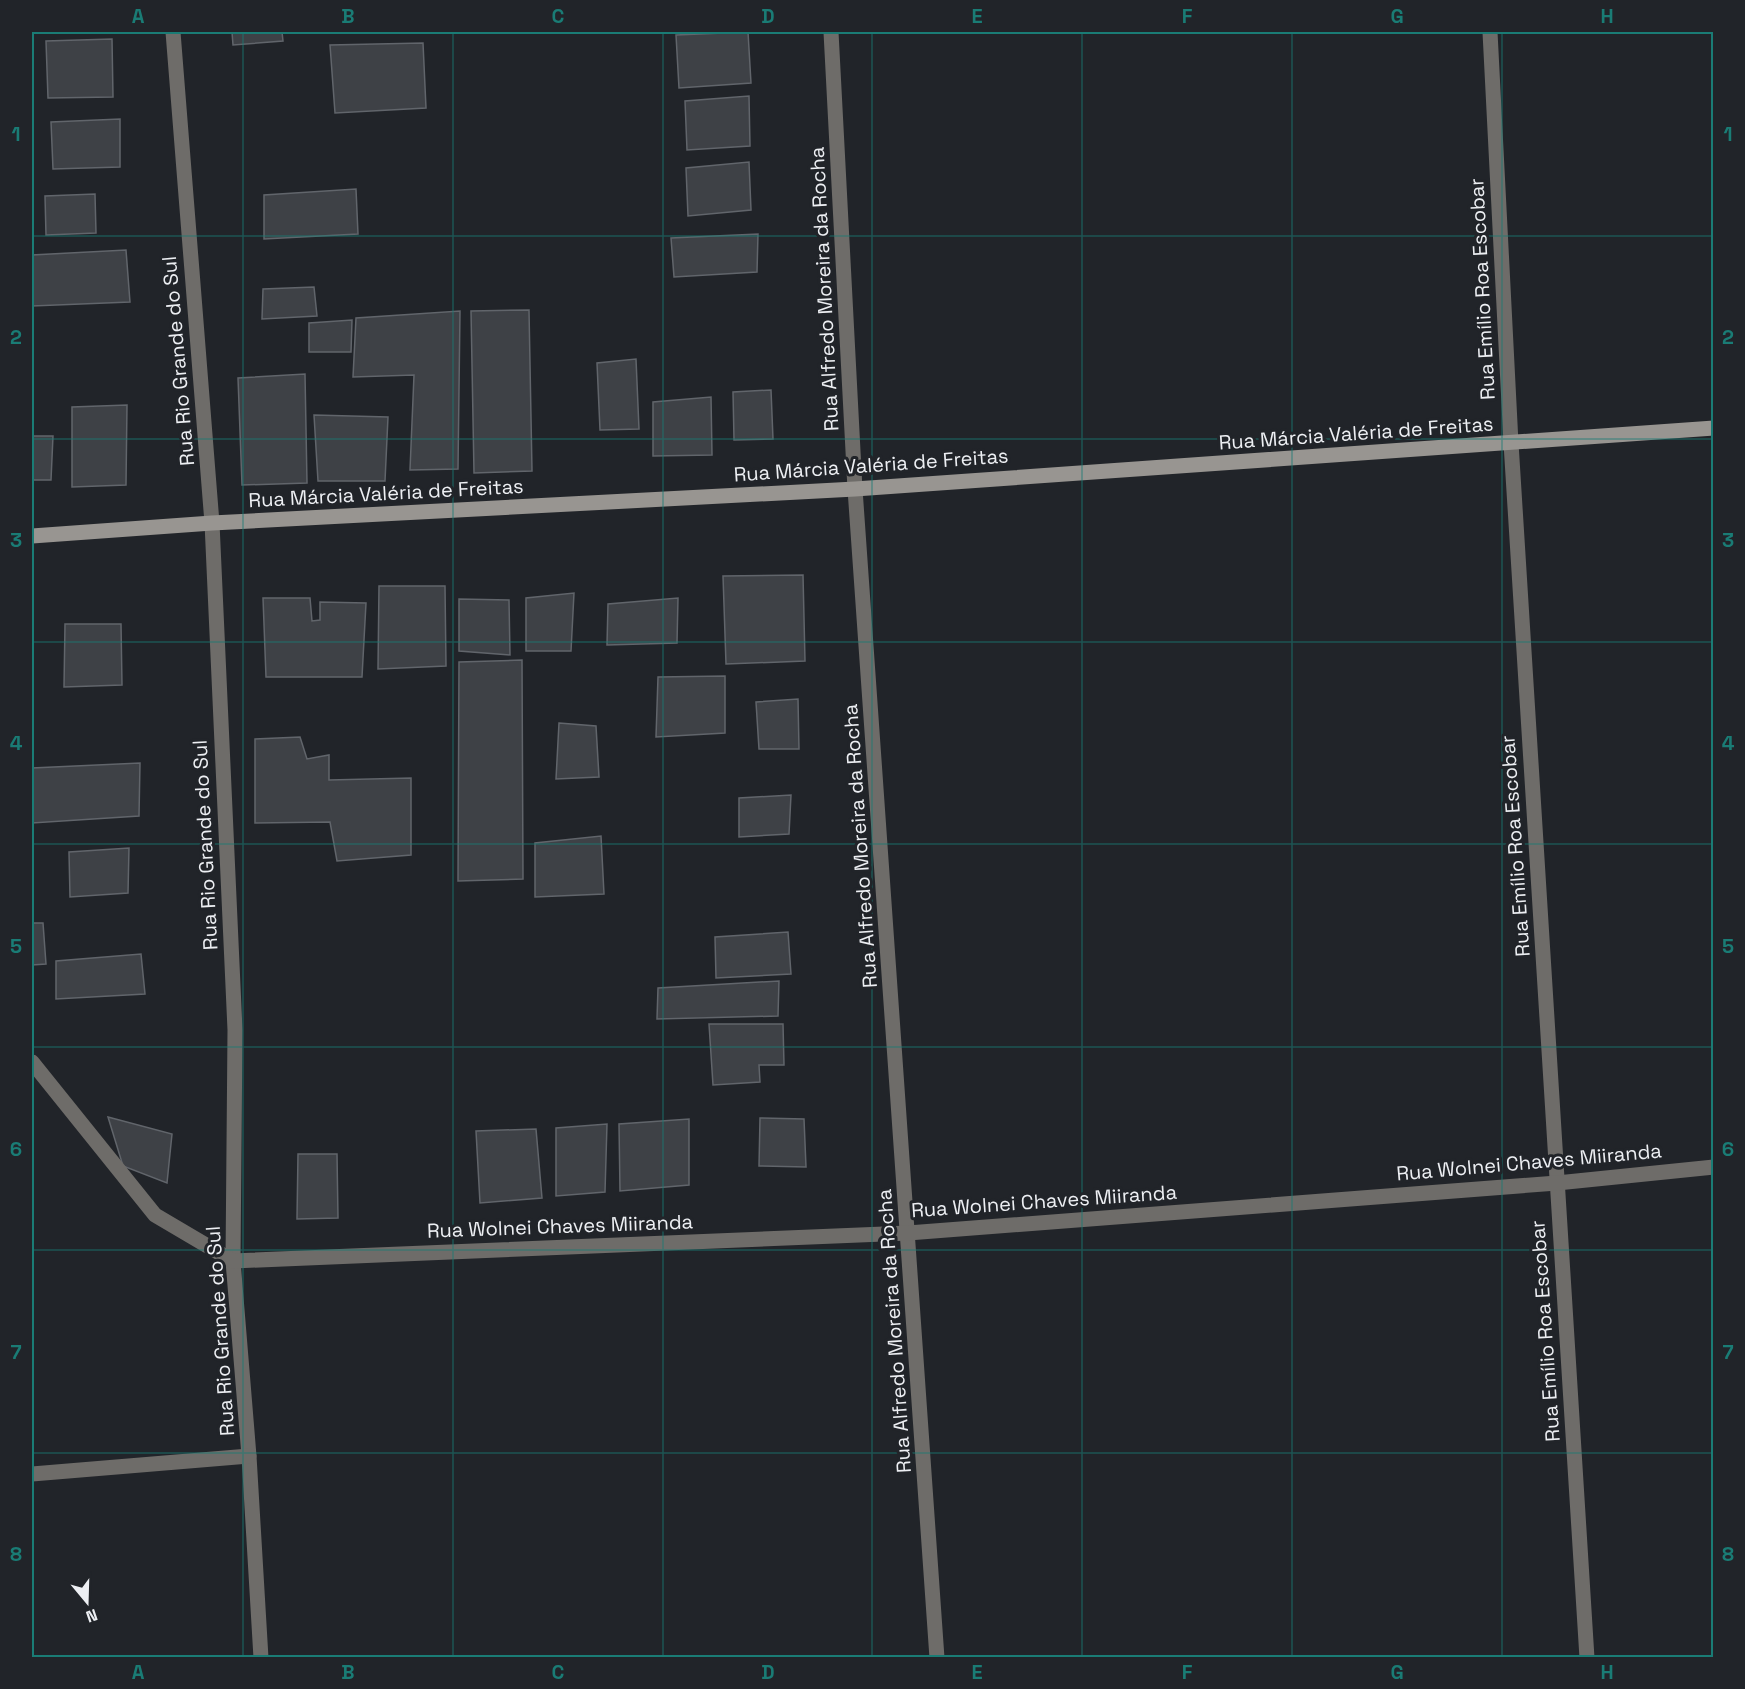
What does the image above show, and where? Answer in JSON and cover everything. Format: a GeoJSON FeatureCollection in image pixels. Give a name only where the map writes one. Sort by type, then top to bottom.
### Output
{"type":"FeatureCollection","features":[{"type":"Feature","properties":{"kind":"street","name":"Rua Rio Grande do Sul"},"geometry":{"type":"LineString","coordinates":[[173,32],[212,523],[235,1030],[233,1261],[249,1456],[261,1658]]}},
{"type":"Feature","properties":{"kind":"street","name":"Rua Alfredo Moreira da Rocha"},"geometry":{"type":"LineString","coordinates":[[831,32],[855,489],[937,1658]]}},
{"type":"Feature","properties":{"kind":"street","name":"Rua Emílio Roa Escobar"},"geometry":{"type":"LineString","coordinates":[[1490,32],[1511,443],[1587,1658]]}},
{"type":"Feature","properties":{"kind":"street","name":"Rua Márcia Valéria de Freitas"},"geometry":{"type":"LineString","coordinates":[[32,536],[212,523],[855,489],[1713,428]]}},
{"type":"Feature","properties":{"kind":"street"},"geometry":{"type":"LineString","coordinates":[[32,1062],[155,1215],[233,1261]]}},
{"type":"Feature","properties":{"kind":"street","name":"Rua Wolnei Chaves Miiranda"},"geometry":{"type":"LineString","coordinates":[[233,1261],[908,1233],[1557,1183],[1713,1167]]}},
{"type":"Feature","properties":{"kind":"street"},"geometry":{"type":"LineString","coordinates":[[32,1474],[249,1456]]}},
{"type":"Feature","properties":{"kind":"building"},"geometry":{"type":"Polygon","coordinates":[[[232,32],[282,32],[283,41],[233,45],[232,32]]]}},
{"type":"Feature","properties":{"kind":"building"},"geometry":{"type":"Polygon","coordinates":[[[748,32],[751,83],[679,88],[676,35],[748,32]]]}},
{"type":"Feature","properties":{"kind":"building"},"geometry":{"type":"Polygon","coordinates":[[[112,39],[113,97],[48,98],[46,41],[112,39]]]}},
{"type":"Feature","properties":{"kind":"building"},"geometry":{"type":"Polygon","coordinates":[[[423,43],[426,108],[335,113],[330,45],[423,43]]]}},
{"type":"Feature","properties":{"kind":"building"},"geometry":{"type":"Polygon","coordinates":[[[749,96],[750,146],[687,150],[685,101],[749,96]]]}},
{"type":"Feature","properties":{"kind":"building"},"geometry":{"type":"Polygon","coordinates":[[[120,119],[120,167],[53,169],[51,122],[120,119]]]}},
{"type":"Feature","properties":{"kind":"building"},"geometry":{"type":"Polygon","coordinates":[[[749,162],[751,210],[688,216],[686,168],[749,162]]]}},
{"type":"Feature","properties":{"kind":"building"},"geometry":{"type":"Polygon","coordinates":[[[356,189],[358,234],[264,239],[264,195],[356,189]]]}},
{"type":"Feature","properties":{"kind":"building"},"geometry":{"type":"Polygon","coordinates":[[[95,194],[96,233],[46,235],[45,196],[95,194]]]}},
{"type":"Feature","properties":{"kind":"building"},"geometry":{"type":"Polygon","coordinates":[[[758,234],[757,272],[674,277],[671,238],[758,234]]]}},
{"type":"Feature","properties":{"kind":"building"},"geometry":{"type":"Polygon","coordinates":[[[126,250],[130,302],[32,306],[32,255],[126,250]]]}},
{"type":"Feature","properties":{"kind":"building"},"geometry":{"type":"Polygon","coordinates":[[[314,287],[317,316],[262,319],[263,289],[314,287]]]}},
{"type":"Feature","properties":{"kind":"building"},"geometry":{"type":"Polygon","coordinates":[[[529,310],[532,471],[474,473],[471,311],[529,310]]]}},
{"type":"Feature","properties":{"kind":"building"},"geometry":{"type":"Polygon","coordinates":[[[460,311],[458,469],[410,470],[414,375],[353,377],[356,318],[460,311]]]}},
{"type":"Feature","properties":{"kind":"building"},"geometry":{"type":"Polygon","coordinates":[[[352,320],[351,352],[309,352],[309,323],[352,320]]]}},
{"type":"Feature","properties":{"kind":"building"},"geometry":{"type":"Polygon","coordinates":[[[636,359],[639,429],[600,430],[597,363],[636,359]]]}},
{"type":"Feature","properties":{"kind":"building"},"geometry":{"type":"Polygon","coordinates":[[[305,374],[307,483],[242,485],[238,378],[305,374]]]}},
{"type":"Feature","properties":{"kind":"building"},"geometry":{"type":"Polygon","coordinates":[[[771,390],[773,439],[734,440],[733,392],[771,390]]]}},
{"type":"Feature","properties":{"kind":"building"},"geometry":{"type":"Polygon","coordinates":[[[711,397],[712,455],[653,456],[653,402],[711,397]]]}},
{"type":"Feature","properties":{"kind":"building"},"geometry":{"type":"Polygon","coordinates":[[[127,405],[126,485],[72,487],[72,407],[127,405]]]}},
{"type":"Feature","properties":{"kind":"building"},"geometry":{"type":"Polygon","coordinates":[[[314,415],[388,417],[385,481],[318,481],[314,415]]]}},
{"type":"Feature","properties":{"kind":"building"},"geometry":{"type":"Polygon","coordinates":[[[32,436],[53,436],[51,480],[32,480],[32,436]]]}},
{"type":"Feature","properties":{"kind":"building"},"geometry":{"type":"Polygon","coordinates":[[[803,575],[805,661],[726,664],[723,576],[803,575]]]}},
{"type":"Feature","properties":{"kind":"building"},"geometry":{"type":"Polygon","coordinates":[[[379,586],[445,586],[446,666],[378,669],[379,586]]]}},
{"type":"Feature","properties":{"kind":"building"},"geometry":{"type":"Polygon","coordinates":[[[574,593],[571,651],[526,651],[526,598],[574,593]]]}},
{"type":"Feature","properties":{"kind":"building"},"geometry":{"type":"Polygon","coordinates":[[[263,598],[310,598],[312,621],[320,620],[320,602],[366,603],[362,677],[266,677],[263,598]]]}},
{"type":"Feature","properties":{"kind":"building"},"geometry":{"type":"Polygon","coordinates":[[[678,598],[677,643],[607,645],[608,604],[678,598]]]}},
{"type":"Feature","properties":{"kind":"building"},"geometry":{"type":"Polygon","coordinates":[[[459,599],[509,600],[510,655],[459,651],[459,599]]]}},
{"type":"Feature","properties":{"kind":"building"},"geometry":{"type":"Polygon","coordinates":[[[65,624],[121,624],[122,685],[64,687],[65,624]]]}},
{"type":"Feature","properties":{"kind":"building"},"geometry":{"type":"Polygon","coordinates":[[[522,660],[523,879],[458,881],[459,662],[522,660]]]}},
{"type":"Feature","properties":{"kind":"building"},"geometry":{"type":"Polygon","coordinates":[[[725,676],[725,733],[656,737],[658,677],[725,676]]]}},
{"type":"Feature","properties":{"kind":"building"},"geometry":{"type":"Polygon","coordinates":[[[798,699],[799,749],[759,749],[756,702],[798,699]]]}},
{"type":"Feature","properties":{"kind":"building"},"geometry":{"type":"Polygon","coordinates":[[[559,723],[596,726],[599,777],[556,779],[559,723]]]}},
{"type":"Feature","properties":{"kind":"building"},"geometry":{"type":"Polygon","coordinates":[[[300,737],[307,759],[329,755],[329,780],[411,778],[411,855],[337,861],[330,822],[255,823],[255,739],[300,737]]]}},
{"type":"Feature","properties":{"kind":"building"},"geometry":{"type":"Polygon","coordinates":[[[140,763],[139,816],[32,823],[32,768],[140,763]]]}},
{"type":"Feature","properties":{"kind":"building"},"geometry":{"type":"Polygon","coordinates":[[[791,795],[789,834],[739,837],[739,798],[791,795]]]}},
{"type":"Feature","properties":{"kind":"building"},"geometry":{"type":"Polygon","coordinates":[[[601,836],[604,894],[535,897],[535,843],[601,836]]]}},
{"type":"Feature","properties":{"kind":"building"},"geometry":{"type":"Polygon","coordinates":[[[129,848],[128,893],[70,897],[69,852],[129,848]]]}},
{"type":"Feature","properties":{"kind":"building"},"geometry":{"type":"Polygon","coordinates":[[[32,923],[43,923],[46,964],[32,965],[32,923]]]}},
{"type":"Feature","properties":{"kind":"building"},"geometry":{"type":"Polygon","coordinates":[[[788,932],[791,974],[716,978],[715,937],[788,932]]]}},
{"type":"Feature","properties":{"kind":"building"},"geometry":{"type":"Polygon","coordinates":[[[141,954],[145,994],[56,999],[56,961],[141,954]]]}},
{"type":"Feature","properties":{"kind":"building"},"geometry":{"type":"Polygon","coordinates":[[[779,981],[778,1016],[657,1019],[658,988],[779,981]]]}},
{"type":"Feature","properties":{"kind":"building"},"geometry":{"type":"Polygon","coordinates":[[[709,1024],[783,1024],[784,1065],[759,1065],[760,1082],[713,1085],[709,1024]]]}},
{"type":"Feature","properties":{"kind":"building"},"geometry":{"type":"Polygon","coordinates":[[[108,1117],[172,1134],[167,1183],[123,1166],[108,1117]]]}},
{"type":"Feature","properties":{"kind":"building"},"geometry":{"type":"Polygon","coordinates":[[[760,1118],[804,1119],[806,1167],[759,1166],[760,1118]]]}},
{"type":"Feature","properties":{"kind":"building"},"geometry":{"type":"Polygon","coordinates":[[[689,1119],[689,1185],[620,1191],[619,1124],[689,1119]]]}},
{"type":"Feature","properties":{"kind":"building"},"geometry":{"type":"Polygon","coordinates":[[[607,1124],[605,1192],[556,1196],[556,1128],[607,1124]]]}},
{"type":"Feature","properties":{"kind":"building"},"geometry":{"type":"Polygon","coordinates":[[[536,1129],[542,1198],[480,1203],[476,1131],[536,1129]]]}},
{"type":"Feature","properties":{"kind":"building"},"geometry":{"type":"Polygon","coordinates":[[[298,1154],[337,1154],[338,1218],[297,1219],[298,1154]]]}}]}
